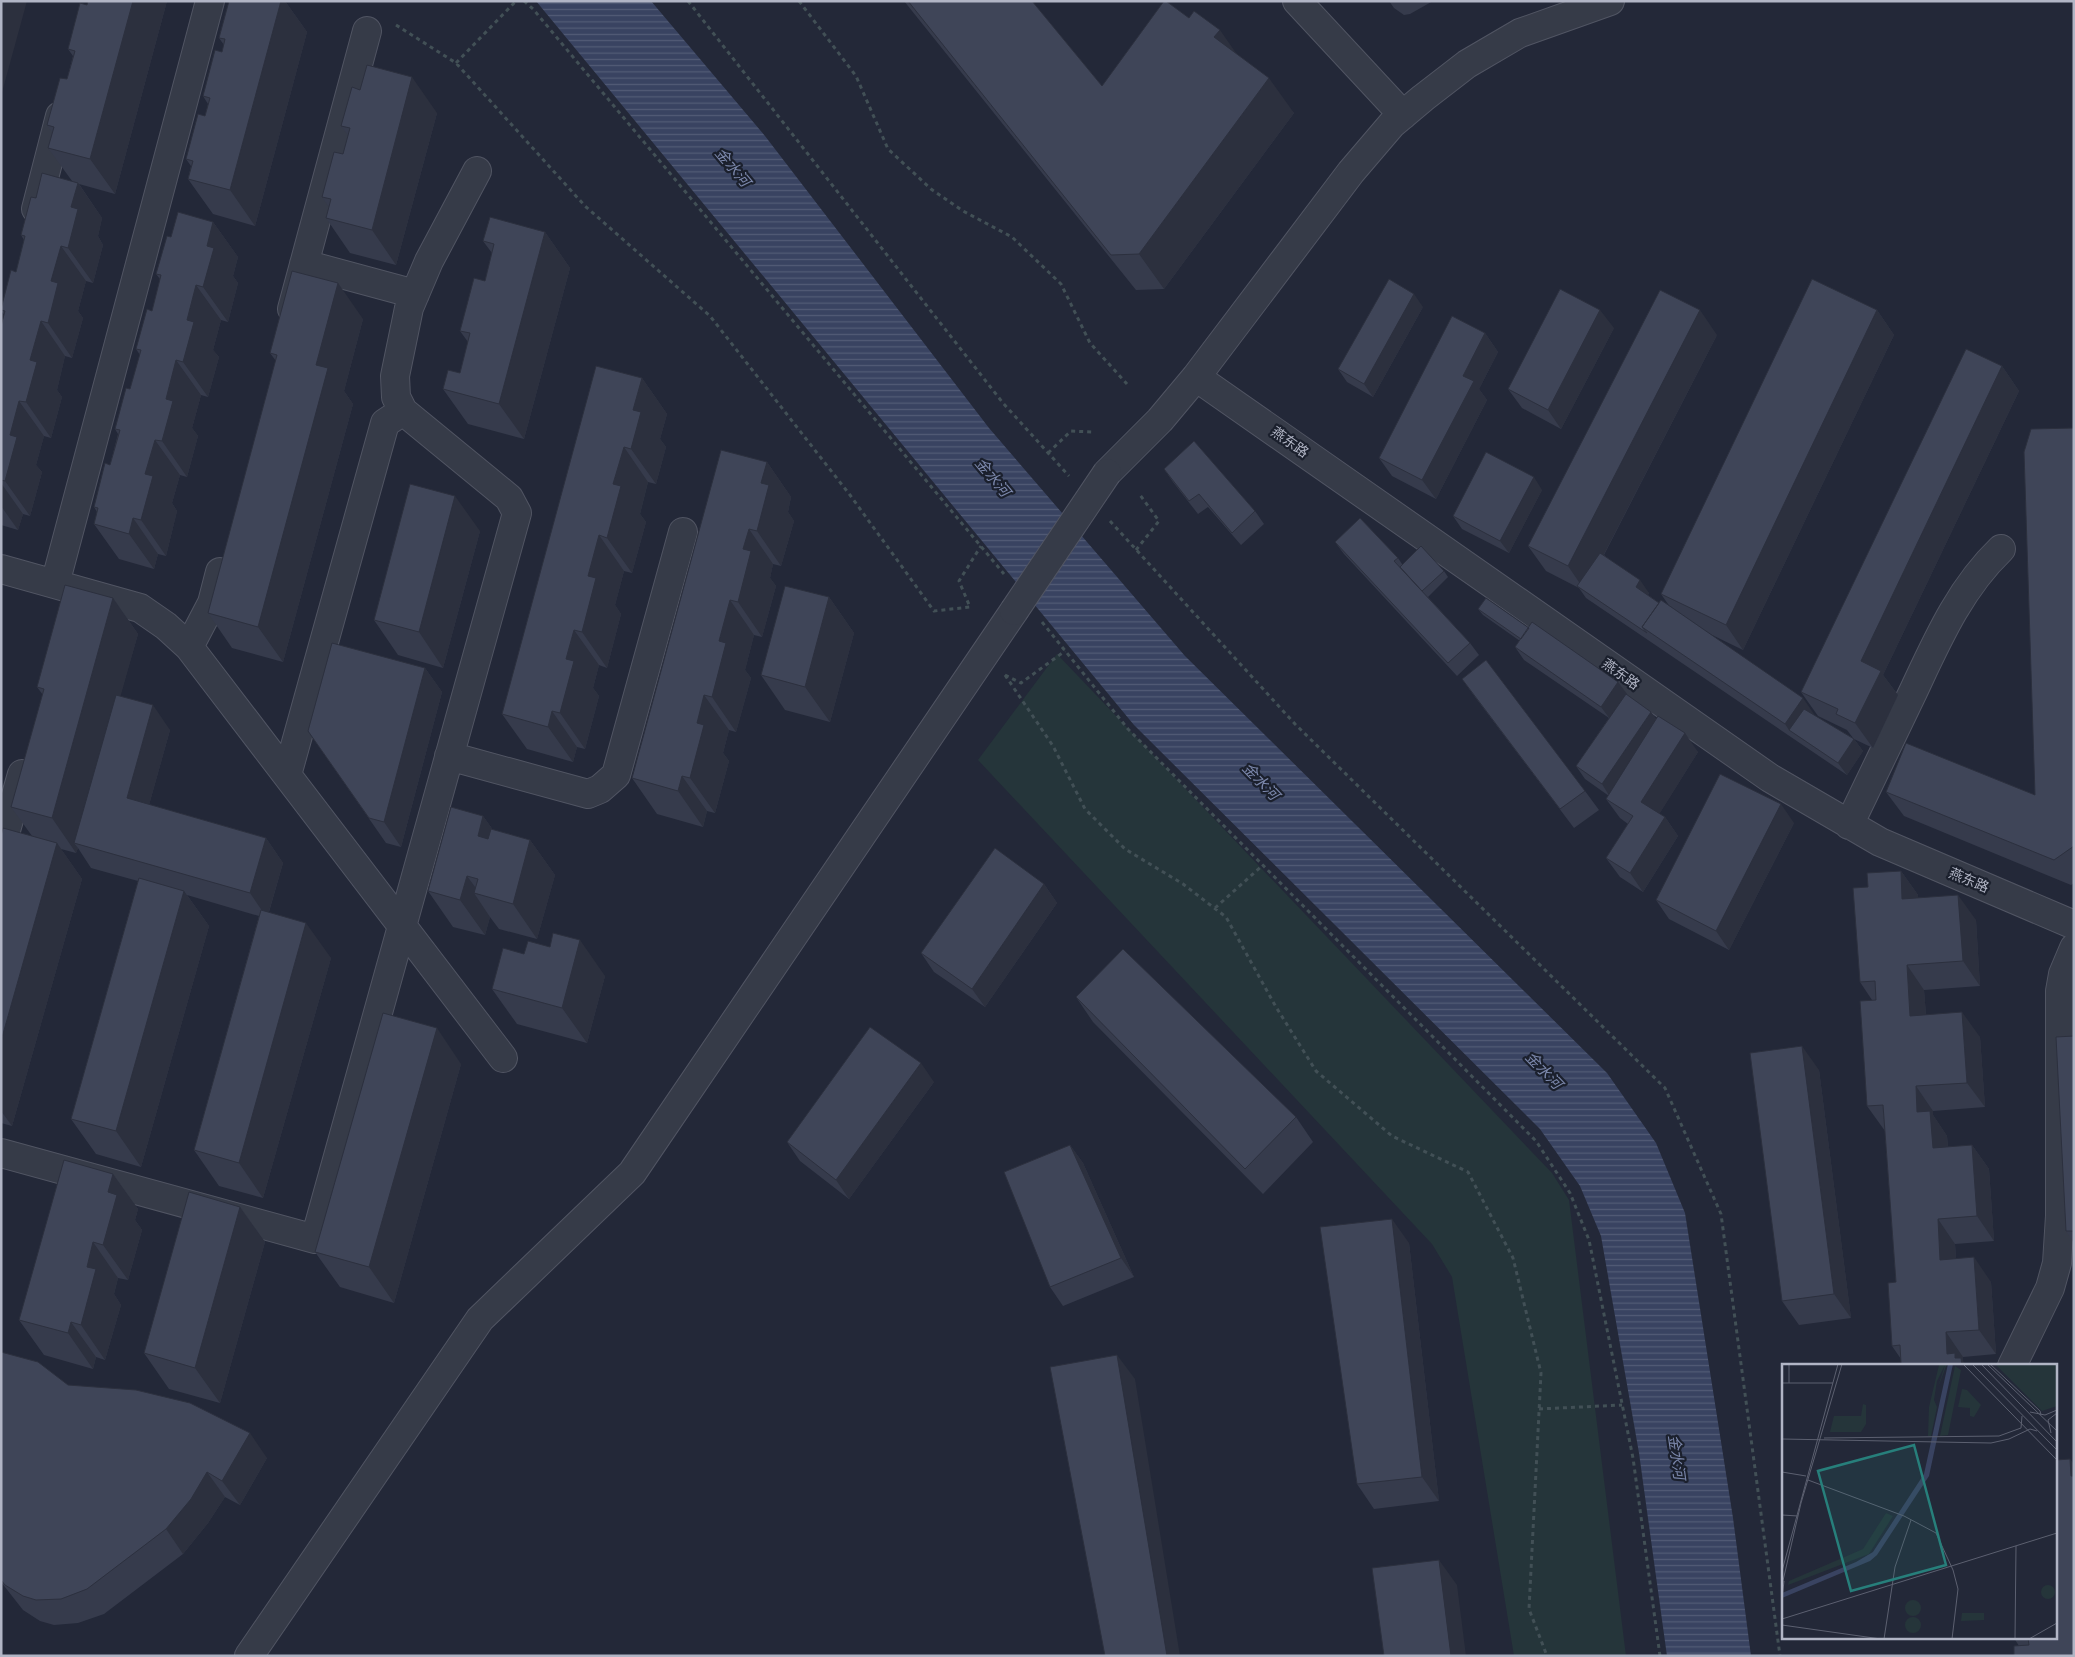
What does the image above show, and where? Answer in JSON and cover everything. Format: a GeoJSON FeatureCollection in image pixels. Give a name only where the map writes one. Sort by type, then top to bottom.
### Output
{"type":"FeatureCollection","features":[{"type":"Feature","properties":{"kind":"street"},"geometry":{"type":"LineString","coordinates":[[66,594],[210,1]]}},
{"type":"Feature","properties":{"kind":"street"},"geometry":{"type":"LineString","coordinates":[[1297,1],[1403,115]]}},
{"type":"Feature","properties":{"kind":"street"},"geometry":{"type":"LineString","coordinates":[[250,1656],[480,1319],[632,1173],[1107,473],[1160,420],[1196,377],[1351,172],[1392,124],[1467,64],[1520,33],[1610,1]]}},
{"type":"Feature","properties":{"kind":"street"},"geometry":{"type":"LineString","coordinates":[[286,330],[304,264],[379,27]]}},
{"type":"Feature","properties":{"kind":"street"},"geometry":{"type":"LineString","coordinates":[[29,233],[68,88]]}},
{"type":"Feature","properties":{"kind":"street"},"geometry":{"type":"LineString","coordinates":[[1,1153],[315,1238],[516,513],[510,498],[403,411],[396,397],[396,376],[408,308],[429,261],[477,171]]}},
{"type":"Feature","properties":{"kind":"street"},"geometry":{"type":"LineString","coordinates":[[304,264],[415,294]]}},
{"type":"Feature","properties":{"kind":"street","name":"燕东路"},"geometry":{"type":"LineString","coordinates":[[1196,377],[1770,778],[1880,842],[2074,925]]}},
{"type":"Feature","properties":{"kind":"street"},"geometry":{"type":"LineString","coordinates":[[286,775],[385,423],[403,411]]}},
{"type":"Feature","properties":{"kind":"street"},"geometry":{"type":"LineString","coordinates":[[449,756],[588,794],[600,790],[616,774],[683,532]]}},
{"type":"Feature","properties":{"kind":"street"},"geometry":{"type":"LineString","coordinates":[[189,646],[212,603],[227,546]]}},
{"type":"Feature","properties":{"kind":"street"},"geometry":{"type":"LineString","coordinates":[[1849,825],[1942,631],[1968,588],[1986,564],[2001,549]]}},
{"type":"Feature","properties":{"kind":"street"},"geometry":{"type":"LineString","coordinates":[[1,569],[66,594],[140,608],[166,626],[189,646],[502,1058]]}},
{"type":"Feature","properties":{"kind":"street"},"geometry":{"type":"LineString","coordinates":[[1,848],[28,752]]}},
{"type":"Feature","properties":{"kind":"street"},"geometry":{"type":"LineString","coordinates":[[2013,1364],[2050,1288],[2057,1263],[2060,1206],[2060,991],[2063,974],[2074,948]]}},
{"type":"Feature","properties":{"kind":"path"},"geometry":{"type":"LineString","coordinates":[[456,63],[516,1]]}},
{"type":"Feature","properties":{"kind":"path"},"geometry":{"type":"LineString","coordinates":[[524,1],[534,9],[616,107],[1005,576]]}},
{"type":"Feature","properties":{"kind":"path"},"geometry":{"type":"LineString","coordinates":[[688,1],[1003,403],[1074,481]]}},
{"type":"Feature","properties":{"kind":"path"},"geometry":{"type":"LineString","coordinates":[[799,1],[856,76],[888,149],[930,188],[963,211],[1012,237],[1061,284],[1090,343],[1127,384]]}},
{"type":"Feature","properties":{"kind":"path"},"geometry":{"type":"LineString","coordinates":[[379,27],[456,63],[585,206],[710,316],[850,495],[934,611],[970,607],[959,581],[981,546]]}},
{"type":"Feature","properties":{"kind":"path"},"geometry":{"type":"LineString","coordinates":[[1048,454],[1071,431],[1092,432]]}},
{"type":"Feature","properties":{"kind":"path"},"geometry":{"type":"LineString","coordinates":[[1136,550],[1158,521],[1140,495]]}},
{"type":"Feature","properties":{"kind":"path"},"geometry":{"type":"LineString","coordinates":[[1105,515],[1295,724],[1665,1088],[1721,1214],[1780,1656]]}},
{"type":"Feature","properties":{"kind":"path"},"geometry":{"type":"LineString","coordinates":[[1041,621],[1128,729],[1536,1141],[1570,1193],[1589,1240],[1633,1458],[1660,1656]]}},
{"type":"Feature","properties":{"kind":"path"},"geometry":{"type":"LineString","coordinates":[[1065,651],[1021,683],[1004,675],[1053,746],[1085,809],[1125,849],[1183,884],[1226,917],[1276,1008],[1316,1071],[1392,1136],[1468,1172],[1513,1258],[1541,1373],[1529,1609],[1547,1656]]}},
{"type":"Feature","properties":{"kind":"path"},"geometry":{"type":"LineString","coordinates":[[1215,908],[1263,865]]}},
{"type":"Feature","properties":{"kind":"path"},"geometry":{"type":"LineString","coordinates":[[1539,1409],[1622,1405]]}},
{"type":"Feature","properties":{"kind":"shaded area"},"geometry":{"type":"Polygon","coordinates":[[[1057,654],[1552,1173],[1569,1200],[1626,1656],[1514,1656],[1452,1277],[1432,1244],[978,760],[1057,654]]]}},
{"type":"Feature","properties":{"kind":"water","name":"金水河"},"geometry":{"type":"Polygon","coordinates":[[[536,1],[651,1],[765,136],[989,428],[1185,656],[1607,1073],[1656,1143],[1685,1213],[1733,1518],[1751,1656],[1667,1656],[1639,1453],[1601,1236],[1580,1186],[1540,1129],[1134,725],[536,1]]]}},
{"type":"Feature","properties":{"kind":"building"},"geometry":{"type":"Polygon","coordinates":[[[88,1],[133,1],[90,159],[48,148],[54,127],[47,125],[60,78],[67,79],[75,51],[68,49],[80,3],[87,5],[88,1]]]}},
{"type":"Feature","properties":{"kind":"building"},"geometry":{"type":"Polygon","coordinates":[[[229,1],[281,1],[230,190],[188,179],[193,161],[186,159],[198,114],[205,116],[210,98],[203,96],[215,50],[222,52],[225,39],[219,38],[229,1]]]}},
{"type":"Feature","properties":{"kind":"building"},"geometry":{"type":"Polygon","coordinates":[[[908,1],[1032,1],[1102,86],[1164,1],[1166,1],[1189,18],[1194,11],[1220,30],[1214,37],[1269,78],[1139,254],[1111,255],[908,1]]]}},
{"type":"Feature","properties":{"kind":"building"},"geometry":{"type":"Polygon","coordinates":[[[367,65],[412,77],[372,230],[326,218],[331,199],[322,197],[334,152],[343,154],[350,128],[341,126],[352,87],[360,90],[367,65]]]}},
{"type":"Feature","properties":{"kind":"building"},"geometry":{"type":"Polygon","coordinates":[[[42,173],[78,183],[71,207],[78,209],[68,248],[61,246],[51,281],[58,283],[48,323],[41,321],[30,360],[37,362],[26,402],[19,401],[10,435],[17,437],[5,481],[1,480],[1,326],[5,311],[1,309],[11,270],[16,272],[25,236],[21,235],[31,197],[36,198],[42,173]]]}},
{"type":"Feature","properties":{"kind":"building"},"geometry":{"type":"Polygon","coordinates":[[[178,212],[213,222],[207,246],[214,248],[203,287],[196,285],[187,320],[194,322],[183,362],[176,360],[166,399],[173,401],[162,441],[155,440],[145,474],[153,476],[141,520],[133,518],[129,534],[94,524],[98,508],[94,507],[105,463],[110,465],[120,430],[115,429],[126,388],[130,389],[141,350],[136,349],[147,309],[152,311],[161,275],[156,274],[167,236],[171,237],[178,212]]]}},
{"type":"Feature","properties":{"kind":"building"},"geometry":{"type":"Polygon","coordinates":[[[490,217],[545,232],[499,404],[443,389],[448,370],[460,373],[470,333],[460,331],[474,278],[485,281],[494,244],[483,241],[490,217]]]}},
{"type":"Feature","properties":{"kind":"building"},"geometry":{"type":"Polygon","coordinates":[[[292,271],[338,283],[316,365],[328,368],[258,627],[208,613],[277,355],[270,353],[292,271]]]}},
{"type":"Feature","properties":{"kind":"building"},"geometry":{"type":"Polygon","coordinates":[[[1389,279],[1414,294],[1364,384],[1338,369],[1389,279]]]}},
{"type":"Feature","properties":{"kind":"building"},"geometry":{"type":"Polygon","coordinates":[[[1812,279],[1877,310],[1726,625],[1661,594],[1812,279]]]}},
{"type":"Feature","properties":{"kind":"building"},"geometry":{"type":"Polygon","coordinates":[[[1560,289],[1600,310],[1548,410],[1508,389],[1560,289]]]}},
{"type":"Feature","properties":{"kind":"building"},"geometry":{"type":"Polygon","coordinates":[[[1660,290],[1700,310],[1568,566],[1528,546],[1660,290]]]}},
{"type":"Feature","properties":{"kind":"building"},"geometry":{"type":"Polygon","coordinates":[[[1452,316],[1485,333],[1463,376],[1474,381],[1422,480],[1379,458],[1452,316]]]}},
{"type":"Feature","properties":{"kind":"building"},"geometry":{"type":"Polygon","coordinates":[[[1966,349],[2002,366],[1861,661],[1881,671],[1855,723],[1836,714],[1838,709],[1801,692],[1966,349]]]}},
{"type":"Feature","properties":{"kind":"building"},"geometry":{"type":"Polygon","coordinates":[[[596,366],[642,378],[633,410],[641,412],[631,449],[624,447],[613,484],[621,486],[607,538],[599,535],[588,576],[596,578],[582,632],[574,630],[566,659],[574,661],[560,713],[552,711],[548,727],[502,714],[596,366]]]}},
{"type":"Feature","properties":{"kind":"building"},"geometry":{"type":"Polygon","coordinates":[[[2074,428],[2074,846],[2054,860],[1886,792],[1906,743],[2035,795],[2024,452],[2031,429],[2074,428]]]}},
{"type":"Feature","properties":{"kind":"building"},"geometry":{"type":"Polygon","coordinates":[[[1194,441],[1255,511],[1232,533],[1199,494],[1189,501],[1164,469],[1194,441]]]}},
{"type":"Feature","properties":{"kind":"building"},"geometry":{"type":"Polygon","coordinates":[[[721,450],[767,462],[761,483],[769,485],[757,531],[749,529],[743,549],[751,551],[738,602],[730,600],[719,641],[726,643],[712,697],[704,695],[697,723],[704,725],[690,778],[682,776],[678,791],[632,778],[721,450]]]}},
{"type":"Feature","properties":{"kind":"building"},"geometry":{"type":"Polygon","coordinates":[[[1486,452],[1534,477],[1500,541],[1453,516],[1486,452]]]}},
{"type":"Feature","properties":{"kind":"building"},"geometry":{"type":"Polygon","coordinates":[[[410,484],[455,496],[419,632],[374,620],[410,484]]]}},
{"type":"Feature","properties":{"kind":"building"},"geometry":{"type":"Polygon","coordinates":[[[1360,518],[1398,558],[1394,561],[1470,643],[1448,663],[1335,542],[1360,518]]]}},
{"type":"Feature","properties":{"kind":"building"},"geometry":{"type":"Polygon","coordinates":[[[1421,546],[1444,571],[1422,591],[1400,567],[1421,546]]]}},
{"type":"Feature","properties":{"kind":"building"},"geometry":{"type":"Polygon","coordinates":[[[1600,553],[1640,580],[1636,587],[1659,603],[1642,627],[1647,633],[1577,586],[1600,553]]]}},
{"type":"Feature","properties":{"kind":"building"},"geometry":{"type":"Polygon","coordinates":[[[65,585],[113,598],[52,818],[11,807],[44,689],[37,687],[65,585]]]}},
{"type":"Feature","properties":{"kind":"building"},"geometry":{"type":"Polygon","coordinates":[[[785,586],[829,597],[805,687],[761,675],[785,586]]]}},
{"type":"Feature","properties":{"kind":"building"},"geometry":{"type":"Polygon","coordinates":[[[1486,598],[1529,628],[1521,639],[1478,609],[1486,598]]]}},
{"type":"Feature","properties":{"kind":"building"},"geometry":{"type":"Polygon","coordinates":[[[1661,600],[1803,698],[1785,724],[1642,627],[1661,600]]]}},
{"type":"Feature","properties":{"kind":"building"},"geometry":{"type":"Polygon","coordinates":[[[1532,622],[1618,682],[1601,707],[1515,647],[1532,622]]]}},
{"type":"Feature","properties":{"kind":"building"},"geometry":{"type":"Polygon","coordinates":[[[332,643],[425,668],[384,822],[369,818],[308,731],[332,643]]]}},
{"type":"Feature","properties":{"kind":"building"},"geometry":{"type":"Polygon","coordinates":[[[1486,660],[1585,791],[1560,809],[1462,679],[1486,660]]]}},
{"type":"Feature","properties":{"kind":"building"},"geometry":{"type":"Polygon","coordinates":[[[1626,694],[1651,712],[1602,784],[1576,766],[1626,694]]]}},
{"type":"Feature","properties":{"kind":"building"},"geometry":{"type":"Polygon","coordinates":[[[116,695],[153,705],[127,798],[266,838],[250,893],[74,843],[116,695]]]}},
{"type":"Feature","properties":{"kind":"building"},"geometry":{"type":"Polygon","coordinates":[[[1804,709],[1854,739],[1838,763],[1789,730],[1804,709]]]}},
{"type":"Feature","properties":{"kind":"building"},"geometry":{"type":"Polygon","coordinates":[[[1658,716],[1685,733],[1641,802],[1665,817],[1630,873],[1606,858],[1633,816],[1606,799],[1658,716]]]}},
{"type":"Feature","properties":{"kind":"building"},"geometry":{"type":"Polygon","coordinates":[[[1720,774],[1781,804],[1716,931],[1656,900],[1720,774]]]}},
{"type":"Feature","properties":{"kind":"building"},"geometry":{"type":"Polygon","coordinates":[[[451,807],[483,816],[478,836],[488,839],[491,829],[530,840],[513,904],[474,893],[478,879],[467,876],[460,900],[428,891],[451,807]]]}},
{"type":"Feature","properties":{"kind":"building"},"geometry":{"type":"Polygon","coordinates":[[[3,828],[57,843],[1,1041],[1,836],[3,828]]]}},
{"type":"Feature","properties":{"kind":"building"},"geometry":{"type":"Polygon","coordinates":[[[995,848],[1044,884],[972,989],[921,953],[995,848]]]}},
{"type":"Feature","properties":{"kind":"building"},"geometry":{"type":"Polygon","coordinates":[[[1901,871],[1902,899],[1958,895],[1963,961],[1907,965],[1910,1016],[1962,1012],[1967,1083],[1916,1086],[1917,1112],[1930,1111],[1933,1148],[1972,1145],[1977,1216],[1938,1219],[1940,1260],[1974,1257],[1979,1330],[1946,1332],[1947,1354],[1955,1353],[1955,1358],[1961,1358],[1962,1364],[1885,1364],[1901,1363],[1900,1345],[1892,1346],[1888,1283],[1896,1282],[1883,1105],[1867,1106],[1860,1001],[1876,1000],[1875,981],[1860,982],[1853,888],[1868,887],[1867,873],[1901,871]]]}},
{"type":"Feature","properties":{"kind":"building"},"geometry":{"type":"Polygon","coordinates":[[[139,878],[184,891],[116,1131],[71,1119],[139,878]]]}},
{"type":"Feature","properties":{"kind":"building"},"geometry":{"type":"Polygon","coordinates":[[[261,910],[306,923],[239,1163],[194,1150],[261,910]]]}},
{"type":"Feature","properties":{"kind":"building"},"geometry":{"type":"Polygon","coordinates":[[[553,933],[580,940],[562,1008],[492,989],[503,948],[524,954],[528,941],[550,947],[553,933]]]}},
{"type":"Feature","properties":{"kind":"building"},"geometry":{"type":"Polygon","coordinates":[[[1123,949],[1296,1117],[1245,1169],[1076,997],[1123,949]]]}},
{"type":"Feature","properties":{"kind":"building"},"geometry":{"type":"Polygon","coordinates":[[[383,1013],[437,1028],[369,1267],[315,1252],[383,1013]]]}},
{"type":"Feature","properties":{"kind":"building"},"geometry":{"type":"Polygon","coordinates":[[[870,1027],[921,1063],[836,1180],[787,1142],[870,1027]]]}},
{"type":"Feature","properties":{"kind":"building"},"geometry":{"type":"Polygon","coordinates":[[[2074,1036],[2074,1231],[2066,1231],[2056,1037],[2074,1036]]]}},
{"type":"Feature","properties":{"kind":"building"},"geometry":{"type":"Polygon","coordinates":[[[1802,1046],[1834,1294],[1782,1301],[1750,1053],[1802,1046]]]}},
{"type":"Feature","properties":{"kind":"building"},"geometry":{"type":"Polygon","coordinates":[[[1070,1145],[1121,1258],[1050,1287],[1004,1172],[1070,1145]]]}},
{"type":"Feature","properties":{"kind":"building"},"geometry":{"type":"Polygon","coordinates":[[[64,1160],[113,1174],[108,1192],[117,1195],[103,1245],[93,1242],[87,1267],[96,1269],[81,1325],[71,1322],[68,1333],[19,1320],[64,1160]]]}},
{"type":"Feature","properties":{"kind":"building"},"geometry":{"type":"Polygon","coordinates":[[[189,1192],[240,1207],[195,1368],[144,1353],[189,1192]]]}},
{"type":"Feature","properties":{"kind":"building"},"geometry":{"type":"Polygon","coordinates":[[[1392,1219],[1422,1477],[1357,1484],[1320,1227],[1392,1219]]]}},
{"type":"Feature","properties":{"kind":"building"},"geometry":{"type":"Polygon","coordinates":[[[1,1352],[38,1362],[68,1385],[136,1390],[190,1403],[250,1433],[222,1481],[207,1472],[191,1499],[166,1529],[87,1589],[61,1599],[36,1600],[23,1596],[5,1585],[1,1580],[1,1352]]]}},
{"type":"Feature","properties":{"kind":"building"},"geometry":{"type":"Polygon","coordinates":[[[1117,1355],[1167,1656],[1105,1656],[1050,1367],[1117,1355]]]}},
{"type":"Feature","properties":{"kind":"building"},"geometry":{"type":"Polygon","coordinates":[[[2070,1459],[2071,1476],[2074,1476],[2074,1656],[2014,1656],[2014,1646],[2029,1645],[2028,1640],[2058,1640],[2058,1460],[2070,1459]]]}},
{"type":"Feature","properties":{"kind":"building"},"geometry":{"type":"Polygon","coordinates":[[[1439,1560],[1451,1656],[1384,1656],[1372,1568],[1439,1560]]]}}]}
